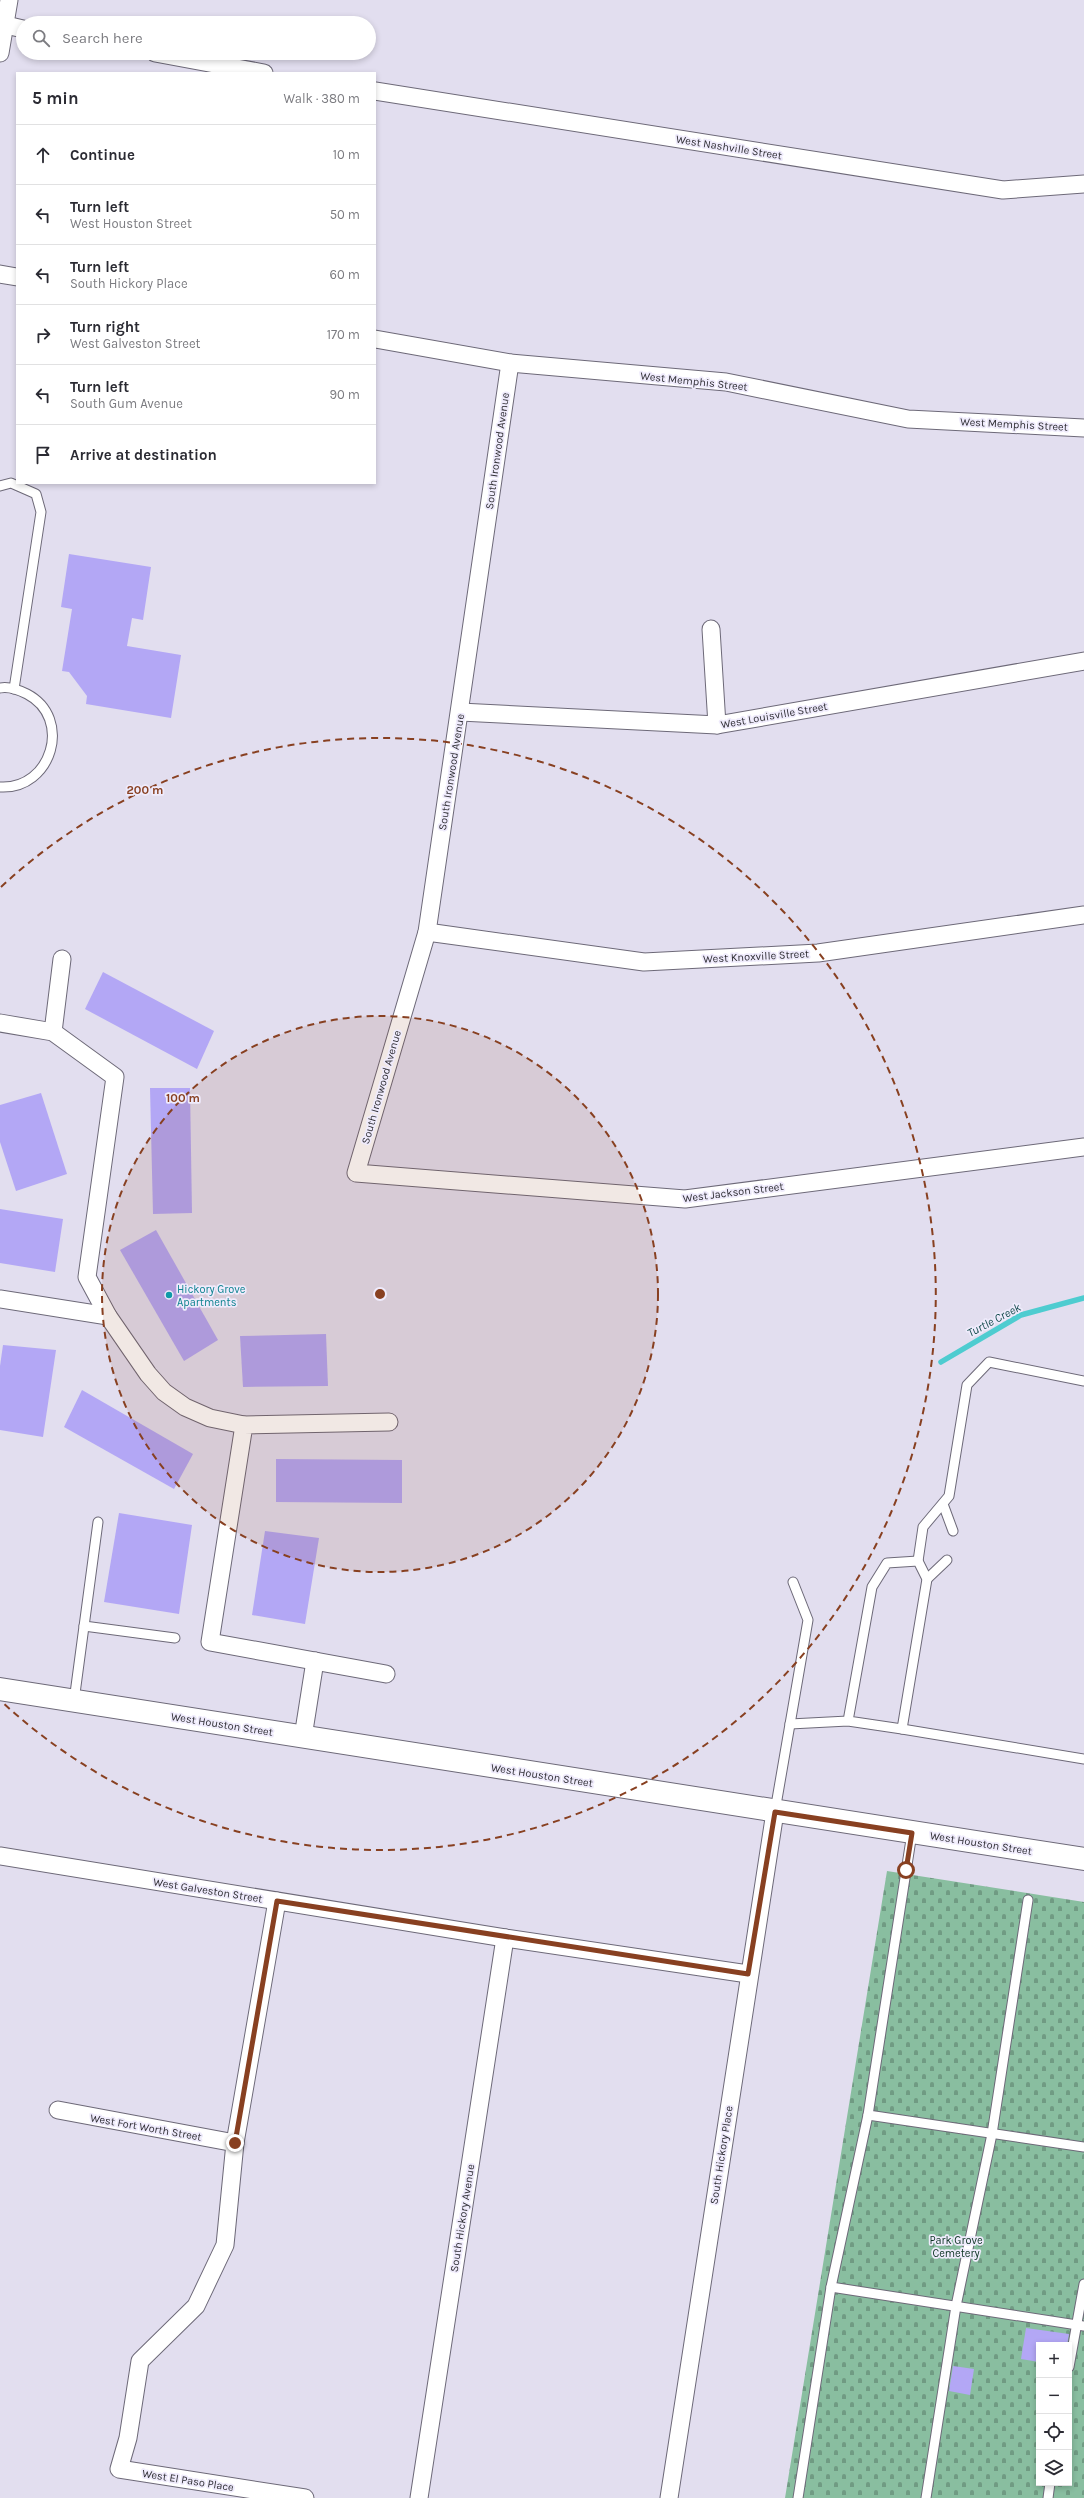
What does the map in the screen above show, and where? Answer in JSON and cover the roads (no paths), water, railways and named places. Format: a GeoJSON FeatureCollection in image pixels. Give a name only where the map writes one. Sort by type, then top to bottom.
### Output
{"type":"FeatureCollection","features":[{"type":"Feature","properties":{"kind":"main road","name":"West Houston Street"},"geometry":{"type":"LineString","coordinates":[[0,1689],[775,1812],[1084,1859]]}},
{"type":"Feature","properties":{"kind":"street"},"geometry":{"type":"LineString","coordinates":[[0,53],[6,25],[9,0]]}},
{"type":"Feature","properties":{"kind":"street"},"geometry":{"type":"LineString","coordinates":[[6,25],[16,27]]}},
{"type":"Feature","properties":{"kind":"street"},"geometry":{"type":"LineString","coordinates":[[194,60],[259,72]]}},
{"type":"Feature","properties":{"kind":"street","name":"West Nashville Street"},"geometry":{"type":"LineString","coordinates":[[376,91],[1003,190],[1084,184]]}},
{"type":"Feature","properties":{"kind":"street"},"geometry":{"type":"LineString","coordinates":[[0,274],[16,277]]}},
{"type":"Feature","properties":{"kind":"street","name":"West Memphis Street"},"geometry":{"type":"LineString","coordinates":[[376,339],[510,363],[726,382],[908,419],[1084,428]]}},
{"type":"Feature","properties":{"kind":"street","name":"South Ironwood Avenue"},"geometry":{"type":"LineString","coordinates":[[356,1173],[427,932],[510,363]]}},
{"type":"Feature","properties":{"kind":"street"},"geometry":{"type":"LineString","coordinates":[[711,629],[717,725]]}},
{"type":"Feature","properties":{"kind":"street","name":"West Louisville Street"},"geometry":{"type":"LineString","coordinates":[[460,712],[717,725],[1084,661]]}},
{"type":"Feature","properties":{"kind":"street","name":"West Knoxville Street"},"geometry":{"type":"LineString","coordinates":[[427,932],[644,962],[818,953],[1084,915]]}},
{"type":"Feature","properties":{"kind":"street"},"geometry":{"type":"LineString","coordinates":[[52,1032],[62,959]]}},
{"type":"Feature","properties":{"kind":"street"},"geometry":{"type":"LineString","coordinates":[[0,1022],[52,1032],[115,1076],[87,1277],[108,1316],[148,1374],[164,1392],[186,1407],[210,1418],[244,1425],[389,1422]]}},
{"type":"Feature","properties":{"kind":"street","name":"West Jackson Street"},"geometry":{"type":"LineString","coordinates":[[356,1173],[685,1199],[1084,1147]]}},
{"type":"Feature","properties":{"kind":"street"},"geometry":{"type":"LineString","coordinates":[[0,1299],[108,1316]]}},
{"type":"Feature","properties":{"kind":"street"},"geometry":{"type":"LineString","coordinates":[[244,1425],[210,1642],[386,1674]]}},
{"type":"Feature","properties":{"kind":"street"},"geometry":{"type":"LineString","coordinates":[[303,1737],[315,1661]]}},
{"type":"Feature","properties":{"kind":"street","name":"South Hickory Place"},"geometry":{"type":"LineString","coordinates":[[669,2498],[748,1974],[775,1812]]}},
{"type":"Feature","properties":{"kind":"street","name":"West Galveston Street"},"geometry":{"type":"LineString","coordinates":[[0,1856],[505,1938],[748,1974]]}},
{"type":"Feature","properties":{"kind":"street"},"geometry":{"type":"LineString","coordinates":[[235,2143],[277,1901]]}},
{"type":"Feature","properties":{"kind":"street","name":"South Hickory Avenue"},"geometry":{"type":"LineString","coordinates":[[419,2498],[505,1938]]}},
{"type":"Feature","properties":{"kind":"street","name":"West Fort Worth Street"},"geometry":{"type":"LineString","coordinates":[[58,2110],[235,2143]]}},
{"type":"Feature","properties":{"kind":"street","name":"West El Paso Place"},"geometry":{"type":"LineString","coordinates":[[235,2143],[225,2245],[196,2306],[140,2361],[128,2438],[119,2469],[305,2498]]}},
{"type":"Feature","properties":{"kind":"lane"},"geometry":{"type":"LineString","coordinates":[[0,486],[11,483],[36,494],[41,512],[14,689]]}},
{"type":"Feature","properties":{"kind":"lane"},"geometry":{"type":"LineString","coordinates":[[0,688],[14,689],[34,698],[45,709],[52,725],[53,742],[49,759],[39,773],[25,783],[9,788],[0,787]]}},
{"type":"Feature","properties":{"kind":"lane"},"geometry":{"type":"LineString","coordinates":[[902,1729],[927,1579],[918,1561],[924,1527],[949,1496],[966,1385],[989,1362],[1084,1381]]}},
{"type":"Feature","properties":{"kind":"lane"},"geometry":{"type":"LineString","coordinates":[[943,1504],[953,1531]]}},
{"type":"Feature","properties":{"kind":"lane"},"geometry":{"type":"LineString","coordinates":[[74,1700],[98,1522]]}},
{"type":"Feature","properties":{"kind":"lane"},"geometry":{"type":"LineString","coordinates":[[927,1579],[947,1560]]}},
{"type":"Feature","properties":{"kind":"lane"},"geometry":{"type":"LineString","coordinates":[[848,1721],[872,1587],[887,1563],[918,1561]]}},
{"type":"Feature","properties":{"kind":"lane"},"geometry":{"type":"LineString","coordinates":[[775,1812],[808,1620],[793,1582]]}},
{"type":"Feature","properties":{"kind":"lane"},"geometry":{"type":"LineString","coordinates":[[84,1626],[175,1638]]}},
{"type":"Feature","properties":{"kind":"lane"},"geometry":{"type":"LineString","coordinates":[[790,1724],[848,1721],[1084,1759]]}},
{"type":"Feature","properties":{"kind":"lane"},"geometry":{"type":"LineString","coordinates":[[799,2498],[831,2287],[868,2116],[912,1833]]}},
{"type":"Feature","properties":{"kind":"lane"},"geometry":{"type":"LineString","coordinates":[[926,2498],[956,2306],[992,2134],[1028,1900]]}},
{"type":"Feature","properties":{"kind":"lane"},"geometry":{"type":"LineString","coordinates":[[868,2116],[1084,2148]]}},
{"type":"Feature","properties":{"kind":"lane"},"geometry":{"type":"LineString","coordinates":[[1072,2355],[1080,2326],[1084,2284]]}},
{"type":"Feature","properties":{"kind":"lane"},"geometry":{"type":"LineString","coordinates":[[831,2287],[1080,2326]]}},
{"type":"Feature","properties":{"kind":"lane"},"geometry":{"type":"LineString","coordinates":[[1048,2498],[1050,2486]]}},
{"type":"Feature","properties":{"kind":"waterway","name":"Turtle Creek"},"geometry":{"type":"LineString","coordinates":[[941,1362],[1021,1315],[1084,1298]]}},
{"type":"Feature","properties":{"kind":"place","name":"Hickory Grove Apartments"},"geometry":{"type":"Point","coordinates":[169,1295]}},
{"type":"Feature","properties":{"kind":"park label","name":"Park Grove Cemetery"},"geometry":{"type":"Point","coordinates":[956,2246]}}]}
